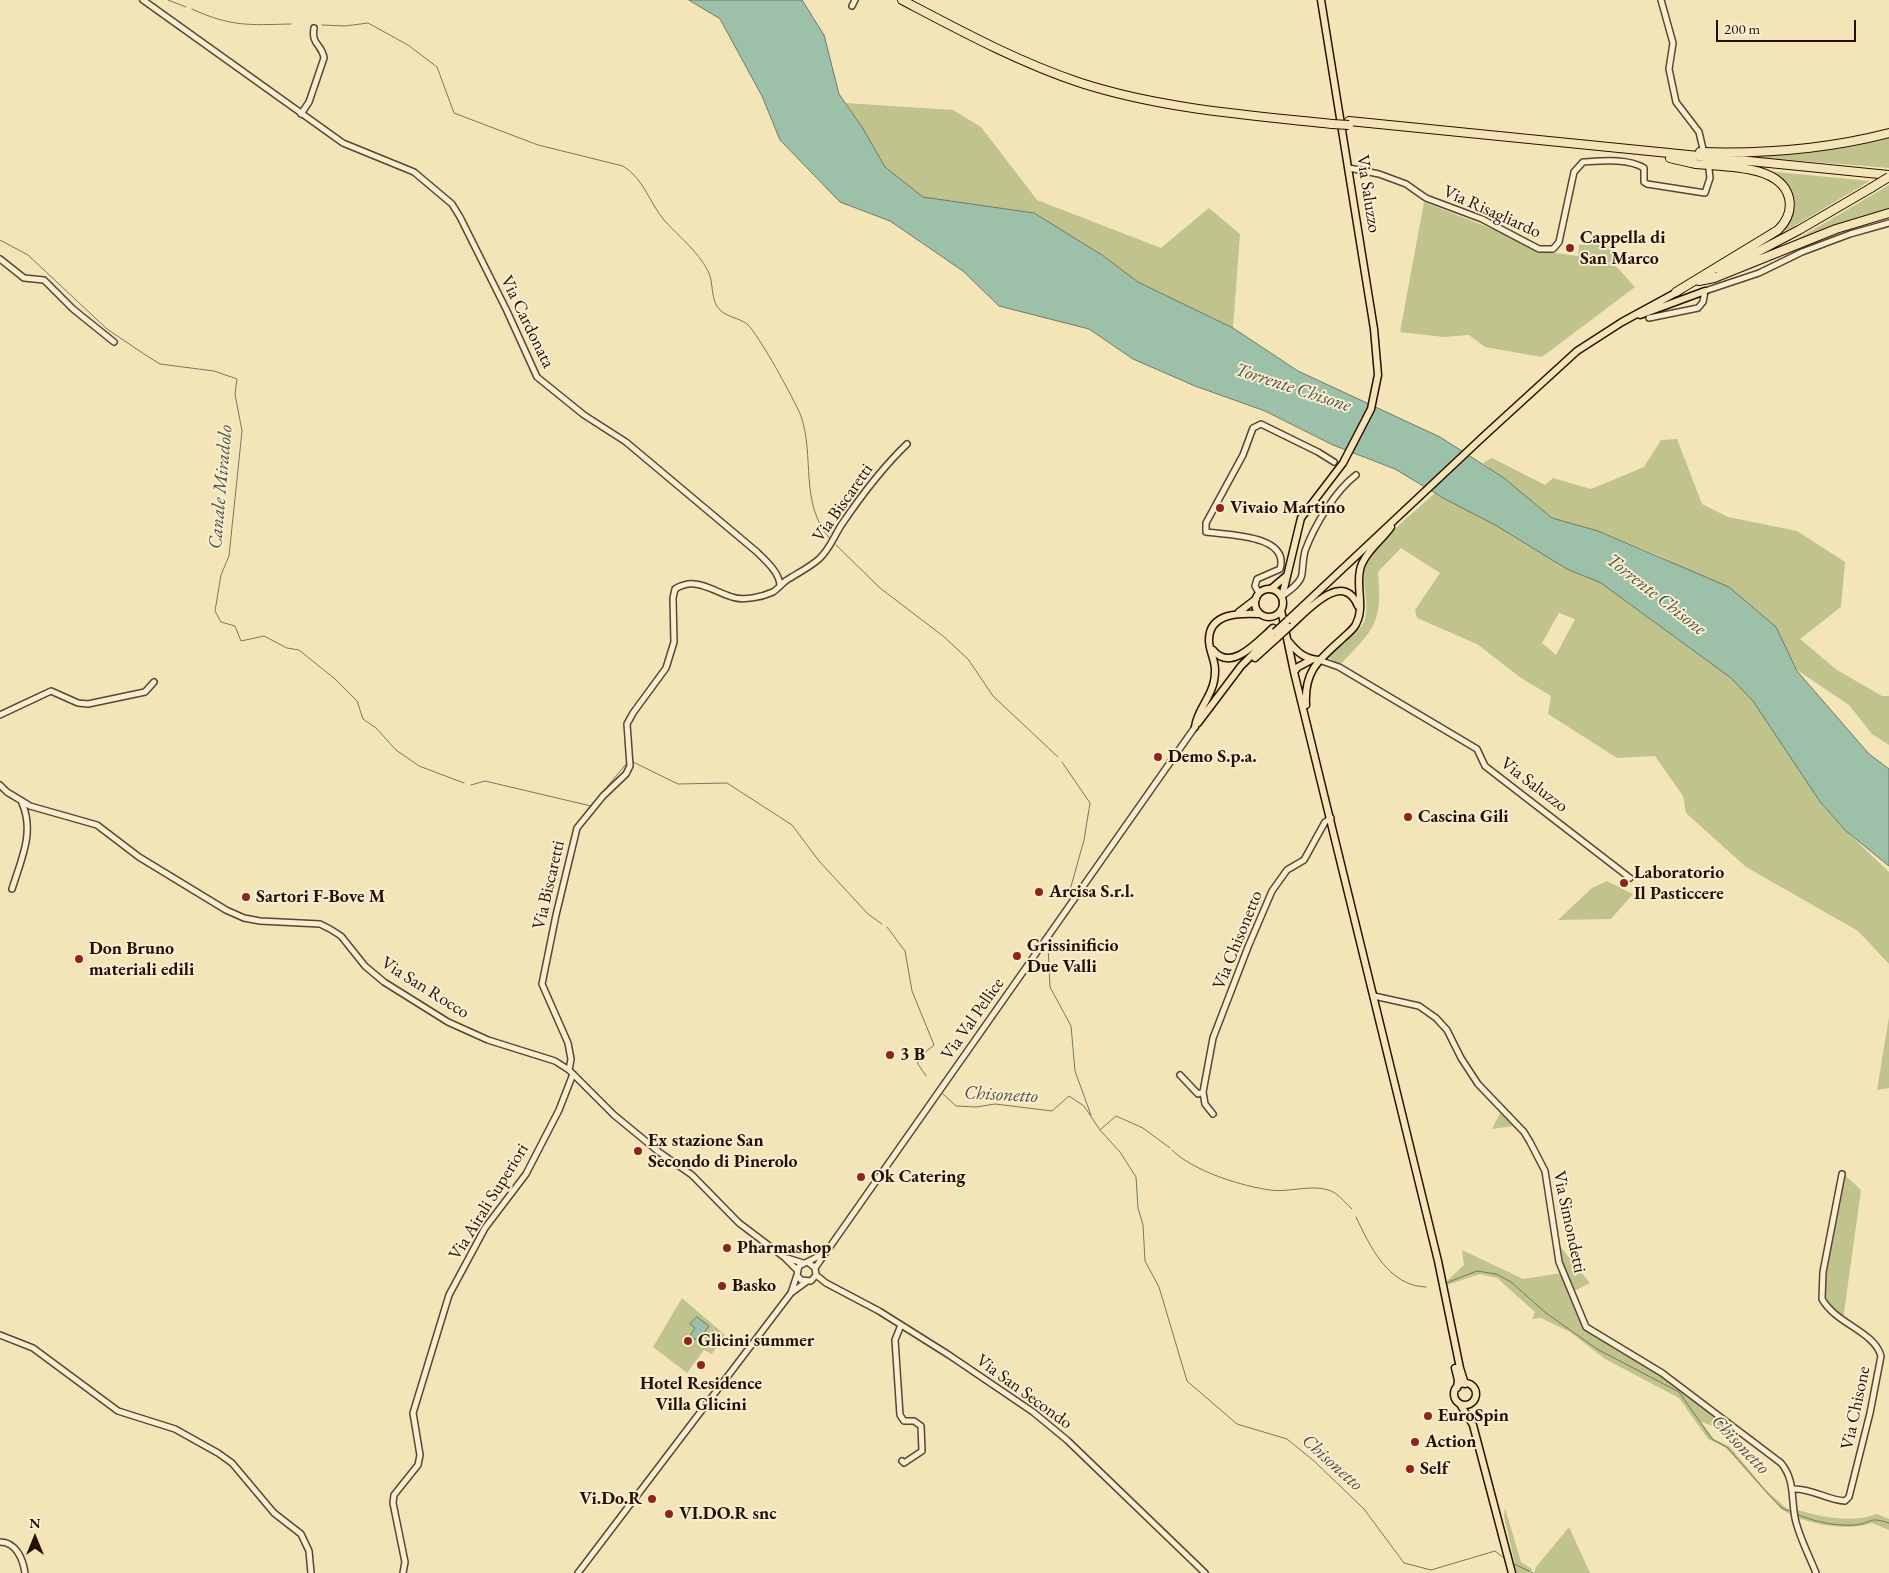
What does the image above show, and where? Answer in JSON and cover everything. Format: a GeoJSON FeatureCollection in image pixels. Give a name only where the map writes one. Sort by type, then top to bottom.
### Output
{"type":"FeatureCollection","features":[{"type":"Feature","properties":{"kind":"highway"},"geometry":{"type":"LineString","coordinates":[[902,0],[1009,56],[1082,83],[1128,96],[1197,109],[1332,121]]}},
{"type":"Feature","properties":{"kind":"highway"},"geometry":{"type":"LineString","coordinates":[[912,0],[1010,51],[1067,73],[1119,89],[1198,105],[1349,123],[1889,177]]}},
{"type":"Feature","properties":{"kind":"highway"},"geometry":{"type":"LineString","coordinates":[[1660,154],[1792,150],[1842,143],[1889,133]]}},
{"type":"Feature","properties":{"kind":"highway"},"geometry":{"type":"LineString","coordinates":[[1660,154],[1762,173],[1780,183],[1788,194],[1790,204],[1787,219],[1778,230],[1676,292]]}},
{"type":"Feature","properties":{"kind":"highway"},"geometry":{"type":"LineString","coordinates":[[1699,281],[1757,254],[1889,177]]}},
{"type":"Feature","properties":{"kind":"highway"},"geometry":{"type":"LineString","coordinates":[[1699,281],[1714,278],[1836,229],[1889,213]]}},
{"type":"Feature","properties":{"kind":"main road","name":"Via Saluzzo"},"geometry":{"type":"LineString","coordinates":[[1282,597],[1285,577],[1301,518],[1343,463],[1365,421],[1375,394],[1378,375],[1378,356],[1321,0]]}},
{"type":"Feature","properties":{"kind":"main road"},"geometry":{"type":"LineString","coordinates":[[1287,623],[1400,514],[1577,352],[1622,322],[1699,281]]}},
{"type":"Feature","properties":{"kind":"main road"},"geometry":{"type":"LineString","coordinates":[[1622,322],[1705,291]]}},
{"type":"Feature","properties":{"kind":"main road"},"geometry":{"type":"LineString","coordinates":[[1294,672],[1298,667],[1315,660],[1356,626],[1360,610],[1359,578],[1363,561],[1400,514]]}},
{"type":"Feature","properties":{"kind":"main road"},"geometry":{"type":"LineString","coordinates":[[1195,727],[1196,719],[1214,683],[1216,669],[1208,640],[1210,631],[1217,622],[1239,612],[1257,596],[1270,589],[1285,577]]}},
{"type":"Feature","properties":{"kind":"main road"},"geometry":{"type":"LineString","coordinates":[[1270,589],[1282,597],[1281,610],[1287,623],[1294,672],[1332,818],[1433,1244],[1460,1368],[1466,1384],[1475,1388],[1476,1399],[1472,1410],[1473,1425],[1512,1573]]}},
{"type":"Feature","properties":{"kind":"main road"},"geometry":{"type":"LineString","coordinates":[[1195,727],[1241,666],[1287,623],[1330,592],[1344,592],[1350,595],[1356,600],[1360,610]]}},
{"type":"Feature","properties":{"kind":"main road"},"geometry":{"type":"LineString","coordinates":[[1257,596],[1256,607],[1260,614]]}},
{"type":"Feature","properties":{"kind":"main road"},"geometry":{"type":"LineString","coordinates":[[1269,617],[1281,610]]}},
{"type":"Feature","properties":{"kind":"main road"},"geometry":{"type":"LineString","coordinates":[[1239,612],[1260,614],[1287,623]]}},
{"type":"Feature","properties":{"kind":"main road"},"geometry":{"type":"LineString","coordinates":[[1210,647],[1216,654],[1224,658],[1234,658],[1275,633]]}},
{"type":"Feature","properties":{"kind":"main road"},"geometry":{"type":"LineString","coordinates":[[1289,642],[1296,651],[1315,660]]}},
{"type":"Feature","properties":{"kind":"main road"},"geometry":{"type":"LineString","coordinates":[[1311,733],[1306,704],[1306,688],[1315,660]]}},
{"type":"Feature","properties":{"kind":"main road"},"geometry":{"type":"LineString","coordinates":[[1294,672],[1305,674],[1310,672]]}},
{"type":"Feature","properties":{"kind":"main road"},"geometry":{"type":"LineString","coordinates":[[1433,1244],[1458,1380],[1455,1397],[1473,1425]]}},
{"type":"Feature","properties":{"kind":"main road"},"geometry":{"type":"LineString","coordinates":[[1457,1388],[1466,1384]]}},
{"type":"Feature","properties":{"kind":"main road"},"geometry":{"type":"LineString","coordinates":[[1460,1404],[1471,1404],[1476,1399]]}},
{"type":"Feature","properties":{"kind":"street","name":"Via Cardonata"},"geometry":{"type":"LineString","coordinates":[[143,0],[343,143],[414,172],[452,204],[507,311],[537,377],[584,415],[626,442],[757,552],[774,571],[780,580],[780,585]]}},
{"type":"Feature","properties":{"kind":"street"},"geometry":{"type":"LineString","coordinates":[[852,6],[855,0]]}},
{"type":"Feature","properties":{"kind":"street"},"geometry":{"type":"LineString","coordinates":[[1662,0],[1673,43],[1670,69],[1676,102],[1699,132],[1703,149]]}},
{"type":"Feature","properties":{"kind":"street"},"geometry":{"type":"LineString","coordinates":[[301,114],[309,102],[324,58],[323,52],[314,41],[314,28]]}},
{"type":"Feature","properties":{"kind":"street","name":"Via Risagliardo"},"geometry":{"type":"LineString","coordinates":[[1349,168],[1379,174],[1406,184],[1426,198],[1482,219],[1539,249],[1553,250],[1560,242],[1574,172],[1583,162],[1635,164],[1644,168],[1644,182],[1647,184],[1704,193],[1710,178],[1709,169]]}},
{"type":"Feature","properties":{"kind":"street"},"geometry":{"type":"LineString","coordinates":[[1649,318],[1698,308],[1704,302],[1705,291],[1759,273],[1802,252],[1850,234],[1889,223]]}},
{"type":"Feature","properties":{"kind":"street"},"geometry":{"type":"LineString","coordinates":[[0,259],[24,278],[44,280],[73,310],[114,342]]}},
{"type":"Feature","properties":{"kind":"street"},"geometry":{"type":"LineString","coordinates":[[1257,596],[1255,586],[1257,580],[1280,569],[1281,555],[1276,548],[1259,540],[1206,532],[1206,523],[1243,455],[1256,424],[1270,428],[1334,462]]}},
{"type":"Feature","properties":{"kind":"street","name":"Via Biscaretti"},"geometry":{"type":"LineString","coordinates":[[568,1070],[571,1059],[568,1043],[542,984],[573,836],[577,828],[603,796],[626,774],[630,766],[627,724],[632,713],[666,668],[674,642],[672,598],[675,589],[684,583],[695,583],[709,586],[734,598],[743,598],[775,591],[780,585],[818,560],[827,550],[842,525],[882,470],[907,444]]}},
{"type":"Feature","properties":{"kind":"street"},"geometry":{"type":"LineString","coordinates":[[1282,597],[1297,584],[1302,576],[1302,566],[1306,550],[1336,496],[1356,475]]}},
{"type":"Feature","properties":{"kind":"street","name":"Via Saluzzo"},"geometry":{"type":"LineString","coordinates":[[1315,660],[1339,667],[1476,749],[1484,766],[1630,878]]}},
{"type":"Feature","properties":{"kind":"street"},"geometry":{"type":"LineString","coordinates":[[0,715],[52,691],[78,703],[88,704],[145,692],[154,682]]}},
{"type":"Feature","properties":{"kind":"street","name":"Via Val Pellice"},"geometry":{"type":"LineString","coordinates":[[815,1268],[1195,727]]}},
{"type":"Feature","properties":{"kind":"street","name":"Via San Rocco"},"geometry":{"type":"LineString","coordinates":[[0,786],[22,802],[97,825],[139,857],[226,910],[244,918],[260,921],[320,924],[330,928],[341,936],[365,966],[384,982],[448,1022],[488,1040],[555,1062],[574,1074],[614,1115],[644,1141],[692,1175],[739,1223],[784,1257],[797,1272]]}},
{"type":"Feature","properties":{"kind":"street"},"geometry":{"type":"LineString","coordinates":[[12,889],[28,833],[27,814],[22,802]]}},
{"type":"Feature","properties":{"kind":"street","name":"Via Chisonetto"},"geometry":{"type":"LineString","coordinates":[[1203,1092],[1214,1038],[1248,947],[1272,891],[1287,870],[1304,860],[1325,822],[1332,818]]}},
{"type":"Feature","properties":{"kind":"street","name":"Via Simondetti"},"geometry":{"type":"LineString","coordinates":[[1374,996],[1419,1006],[1436,1018],[1447,1030],[1461,1058],[1478,1084],[1524,1132],[1545,1171],[1559,1262],[1586,1327],[1662,1373],[1780,1463],[1788,1472],[1793,1489],[1795,1518],[1816,1573]]}},
{"type":"Feature","properties":{"kind":"street","name":"Via Airali Superiori"},"geometry":{"type":"LineString","coordinates":[[403,1573],[405,1562],[393,1504],[394,1495],[418,1465],[420,1446],[413,1413],[449,1295],[485,1228],[526,1174],[559,1110],[574,1074]]}},
{"type":"Feature","properties":{"kind":"street"},"geometry":{"type":"LineString","coordinates":[[1180,1075],[1198,1094],[1203,1092],[1205,1104],[1213,1114]]}},
{"type":"Feature","properties":{"kind":"street","name":"Via Chisone"},"geometry":{"type":"LineString","coordinates":[[1793,1489],[1801,1488],[1845,1501],[1849,1497],[1882,1356],[1874,1342],[1838,1318],[1822,1299],[1823,1272],[1842,1174]]}},
{"type":"Feature","properties":{"kind":"street"},"geometry":{"type":"LineString","coordinates":[[791,1293],[797,1272],[806,1263],[824,1254]]}},
{"type":"Feature","properties":{"kind":"street","name":"Via San Rocco"},"geometry":{"type":"LineString","coordinates":[[784,1257],[806,1263]]}},
{"type":"Feature","properties":{"kind":"street"},"geometry":{"type":"LineString","coordinates":[[806,1263],[815,1268],[816,1274],[826,1283]]}},
{"type":"Feature","properties":{"kind":"street"},"geometry":{"type":"LineString","coordinates":[[797,1272],[801,1280],[826,1283]]}},
{"type":"Feature","properties":{"kind":"street"},"geometry":{"type":"LineString","coordinates":[[578,1573],[791,1293],[816,1274]]}},
{"type":"Feature","properties":{"kind":"street","name":"Via San Secondo"},"geometry":{"type":"LineString","coordinates":[[826,1283],[901,1325],[1033,1412],[1067,1440],[1205,1573]]}},
{"type":"Feature","properties":{"kind":"street"},"geometry":{"type":"LineString","coordinates":[[901,1325],[895,1340],[900,1415],[904,1421],[914,1421],[921,1426],[922,1438],[922,1451],[904,1463],[902,1461]]}},
{"type":"Feature","properties":{"kind":"street"},"geometry":{"type":"LineString","coordinates":[[0,1335],[33,1348],[118,1411],[176,1429],[232,1463],[274,1513],[302,1534],[309,1551],[311,1573]]}},
{"type":"Feature","properties":{"kind":"street"},"geometry":{"type":"LineString","coordinates":[[0,1542],[6,1542],[14,1547],[22,1558],[25,1573]]}},
{"type":"Feature","properties":{"kind":"shaded area"},"geometry":{"type":"Polygon","coordinates":[[[846,103],[953,110],[981,127],[1037,200],[1161,248],[1209,208],[1240,234],[1233,328],[1138,282],[1102,255],[1034,213],[923,197],[885,167],[846,103]]]}},
{"type":"Feature","properties":{"kind":"shaded area"},"geometry":{"type":"Polygon","coordinates":[[[1889,136],[1889,168],[1742,156],[1816,150],[1889,136]]]}},
{"type":"Feature","properties":{"kind":"shaded area"},"geometry":{"type":"Polygon","coordinates":[[[1766,171],[1870,181],[1769,241],[1788,222],[1793,213],[1794,204],[1793,196],[1788,187],[1766,171]]]}},
{"type":"Feature","properties":{"kind":"shaded area"},"geometry":{"type":"Polygon","coordinates":[[[1889,185],[1889,208],[1789,244],[1889,185]]]}},
{"type":"Feature","properties":{"kind":"shaded area"},"geometry":{"type":"Polygon","coordinates":[[[1424,202],[1500,232],[1533,250],[1578,256],[1579,245],[1599,242],[1611,248],[1615,265],[1635,287],[1542,357],[1485,347],[1469,335],[1444,337],[1400,332],[1424,202]]]}},
{"type":"Feature","properties":{"kind":"shaded area"},"geometry":{"type":"Polygon","coordinates":[[[1677,439],[1702,504],[1728,517],[1797,531],[1845,562],[1841,607],[1800,639],[1837,670],[1882,696],[1889,696],[1889,745],[1872,734],[1849,705],[1797,670],[1776,627],[1662,557],[1598,531],[1552,518],[1483,463],[1492,458],[1545,485],[1553,478],[1591,489],[1644,467],[1661,440],[1677,439]]]}},
{"type":"Feature","properties":{"kind":"shaded area"},"geometry":{"type":"Polygon","coordinates":[[[1435,493],[1497,526],[1567,569],[1601,583],[1731,678],[1753,701],[1823,806],[1889,872],[1889,964],[1858,931],[1746,867],[1686,813],[1683,796],[1655,756],[1617,758],[1548,714],[1551,696],[1521,678],[1477,644],[1417,618],[1415,610],[1440,573],[1401,548],[1378,572],[1379,603],[1374,624],[1368,633],[1340,665],[1328,657],[1353,635],[1364,622],[1366,606],[1364,574],[1369,558],[1390,533],[1435,493]],[[1559,613],[1542,643],[1556,655],[1575,619],[1559,613]]]}},
{"type":"Feature","properties":{"kind":"shaded area"},"geometry":{"type":"Polygon","coordinates":[[[1607,881],[1633,894],[1611,919],[1558,920],[1592,888],[1607,881]]]}},
{"type":"Feature","properties":{"kind":"shaded area"},"geometry":{"type":"Polygon","coordinates":[[[1889,1017],[1889,1088],[1877,1090],[1889,1017]]]}},
{"type":"Feature","properties":{"kind":"shaded area"},"geometry":{"type":"Polygon","coordinates":[[[1500,1113],[1514,1126],[1492,1129],[1500,1113]]]}},
{"type":"Feature","properties":{"kind":"shaded area"},"geometry":{"type":"Polygon","coordinates":[[[1844,1174],[1861,1190],[1843,1320],[1827,1307],[1822,1291],[1844,1174]]]}},
{"type":"Feature","properties":{"kind":"shaded area"},"geometry":{"type":"Polygon","coordinates":[[[1559,1245],[1590,1283],[1574,1291],[1571,1289],[1561,1260],[1559,1245]]]}},
{"type":"Feature","properties":{"kind":"shaded area"},"geometry":{"type":"Polygon","coordinates":[[[1462,1250],[1523,1279],[1562,1273],[1582,1324],[1613,1348],[1662,1375],[1743,1436],[1701,1422],[1714,1439],[1730,1447],[1766,1490],[1792,1511],[1793,1516],[1781,1509],[1725,1447],[1708,1439],[1679,1398],[1605,1359],[1570,1332],[1541,1318],[1532,1319],[1535,1312],[1497,1278],[1480,1274],[1447,1285],[1448,1280],[1464,1265],[1462,1250]]]}},
{"type":"Feature","properties":{"kind":"shaded area","name":"Glicini summer"},"geometry":{"type":"Polygon","coordinates":[[[682,1298],[725,1335],[712,1354],[704,1350],[687,1373],[653,1347],[682,1298]]]}},
{"type":"Feature","properties":{"kind":"shaded area"},"geometry":{"type":"Polygon","coordinates":[[[1505,1508],[1521,1562],[1532,1569],[1529,1573],[1517,1573],[1504,1516],[1505,1508]]]}},
{"type":"Feature","properties":{"kind":"shaded area"},"geometry":{"type":"Polygon","coordinates":[[[1798,1510],[1847,1519],[1877,1514],[1889,1519],[1889,1530],[1872,1523],[1844,1527],[1816,1523],[1798,1518],[1798,1510]]]}},
{"type":"Feature","properties":{"kind":"shaded area"},"geometry":{"type":"Polygon","coordinates":[[[1569,1527],[1590,1573],[1534,1573],[1536,1567],[1569,1527]]]}},
{"type":"Feature","properties":{"kind":"water","name":"Torrente Chisone"},"geometry":{"type":"Polygon","coordinates":[[[689,0],[802,0],[824,35],[839,94],[862,127],[885,167],[923,197],[1034,213],[1102,255],[1138,282],[1233,328],[1298,371],[1440,437],[1504,478],[1552,518],[1598,531],[1729,587],[1776,627],[1797,671],[1869,754],[1889,769],[1889,866],[1846,831],[1821,803],[1753,701],[1731,678],[1601,583],[1567,569],[1497,526],[1445,499],[1395,469],[1333,445],[1265,411],[1195,386],[1133,359],[1089,329],[999,306],[963,271],[890,221],[840,202],[780,140],[762,96],[720,19],[689,0]]]}},
{"type":"Feature","properties":{"kind":"water"},"geometry":{"type":"Polygon","coordinates":[[[697,1317],[709,1326],[698,1341],[690,1336],[695,1328],[690,1324],[697,1317]]]}},
{"type":"Feature","properties":{"kind":"waterway"},"geometry":{"type":"LineString","coordinates":[[168,0],[186,7]]}},
{"type":"Feature","properties":{"kind":"waterway"},"geometry":{"type":"LineString","coordinates":[[192,9],[218,19],[240,24],[291,24]]}},
{"type":"Feature","properties":{"kind":"waterway"},"geometry":{"type":"LineString","coordinates":[[322,25],[345,26],[368,23],[408,45],[437,67],[454,113],[538,145],[623,166],[636,177],[664,220],[704,263],[710,275],[713,297],[717,306],[726,314],[747,324],[767,353],[784,383],[801,416],[805,432],[814,510],[820,525],[830,539]]}},
{"type":"Feature","properties":{"kind":"waterway","name":"Canale Miradolo"},"geometry":{"type":"LineString","coordinates":[[0,240],[28,255],[107,329],[160,364],[214,371],[237,379],[235,394],[242,431],[229,556],[221,575],[215,611],[221,622],[235,626],[241,641],[264,636],[287,648],[299,650],[335,679],[357,701],[363,719],[376,728],[396,750],[419,766],[464,783]]}},
{"type":"Feature","properties":{"kind":"waterway"},"geometry":{"type":"LineString","coordinates":[[836,545],[880,588],[943,636],[968,659],[993,696],[1058,757]]}},
{"type":"Feature","properties":{"kind":"waterway"},"geometry":{"type":"LineString","coordinates":[[633,762],[678,784],[727,783],[792,825],[819,861],[868,914],[882,924]]}},
{"type":"Feature","properties":{"kind":"waterway"},"geometry":{"type":"LineString","coordinates":[[1062,762],[1090,803],[1084,840],[1070,890]]}},
{"type":"Feature","properties":{"kind":"waterway"},"geometry":{"type":"LineString","coordinates":[[471,785],[485,781],[591,806],[627,763]]}},
{"type":"Feature","properties":{"kind":"waterway"},"geometry":{"type":"LineString","coordinates":[[887,927],[905,951],[912,991],[934,1045],[917,1059],[926,1076]]}},
{"type":"Feature","properties":{"kind":"waterway"},"geometry":{"type":"LineString","coordinates":[[1048,946],[1050,987],[1071,1026],[1075,1071],[1091,1115]]}},
{"type":"Feature","properties":{"kind":"waterway","name":"Chisonetto"},"geometry":{"type":"LineString","coordinates":[[943,1094],[956,1106],[976,1107],[995,1104],[1052,1111],[1069,1096],[1084,1106],[1100,1130],[1120,1152],[1136,1177],[1138,1208],[1143,1225],[1145,1261],[1159,1287],[1187,1381],[1237,1424],[1287,1439],[1314,1461],[1364,1509],[1404,1563],[1431,1570],[1495,1551],[1504,1558]]}},
{"type":"Feature","properties":{"kind":"waterway","name":"Chisonetto"},"geometry":{"type":"LineString","coordinates":[[1101,1129],[1116,1116],[1143,1128],[1170,1148]]}},
{"type":"Feature","properties":{"kind":"waterway","name":"Chisonetto"},"geometry":{"type":"LineString","coordinates":[[1172,1150],[1192,1165],[1232,1181],[1278,1191],[1320,1188],[1335,1193],[1352,1209]]}},
{"type":"Feature","properties":{"kind":"waterway","name":"Chisonetto"},"geometry":{"type":"LineString","coordinates":[[1356,1217],[1374,1252],[1391,1272],[1401,1280],[1413,1285],[1426,1287]]}},
{"type":"Feature","properties":{"kind":"waterway","name":"Chisonetto"},"geometry":{"type":"LineString","coordinates":[[1446,1283],[1477,1271],[1496,1274],[1511,1282],[1546,1313],[1597,1349],[1679,1392],[1712,1439],[1728,1448],[1768,1494],[1782,1508],[1789,1511]]}},
{"type":"Feature","properties":{"kind":"waterway","name":"Chisonetto"},"geometry":{"type":"LineString","coordinates":[[1798,1515],[1819,1522],[1840,1525],[1855,1525],[1873,1520],[1889,1523]]}},
{"type":"Feature","properties":{"kind":"waterway","name":"Chisonetto"},"geometry":{"type":"LineString","coordinates":[[1514,1564],[1533,1573]]}},
{"type":"Feature","properties":{"kind":"place","name":"Cappella di San Marco"},"geometry":{"type":"Point","coordinates":[1570,248]}},
{"type":"Feature","properties":{"kind":"place","name":"Vivaio Martino"},"geometry":{"type":"Point","coordinates":[1220,508]}},
{"type":"Feature","properties":{"kind":"place","name":"Demo S.p.a."},"geometry":{"type":"Point","coordinates":[1158,757]}},
{"type":"Feature","properties":{"kind":"place","name":"Cascina Gili"},"geometry":{"type":"Point","coordinates":[1408,817]}},
{"type":"Feature","properties":{"kind":"place","name":"Laboratorio Il Pasticcere"},"geometry":{"type":"Point","coordinates":[1624,883]}},
{"type":"Feature","properties":{"kind":"place","name":"Arcisa S.r.l."},"geometry":{"type":"Point","coordinates":[1039,892]}},
{"type":"Feature","properties":{"kind":"place","name":"Sartori F-Bove M"},"geometry":{"type":"Point","coordinates":[246,897]}},
{"type":"Feature","properties":{"kind":"place","name":"Grissinificio Due Valli"},"geometry":{"type":"Point","coordinates":[1017,956]}},
{"type":"Feature","properties":{"kind":"place","name":"Don Bruno materiali edili"},"geometry":{"type":"Point","coordinates":[79,959]}},
{"type":"Feature","properties":{"kind":"place","name":"3 B"},"geometry":{"type":"Point","coordinates":[890,1055]}},
{"type":"Feature","properties":{"kind":"place","name":"Ex stazione San Secondo di Pinerolo"},"geometry":{"type":"Point","coordinates":[638,1151]}},
{"type":"Feature","properties":{"kind":"place","name":"Ok Catering"},"geometry":{"type":"Point","coordinates":[861,1177]}},
{"type":"Feature","properties":{"kind":"place","name":"Pharmashop"},"geometry":{"type":"Point","coordinates":[727,1248]}},
{"type":"Feature","properties":{"kind":"place","name":"Basko"},"geometry":{"type":"Point","coordinates":[722,1286]}},
{"type":"Feature","properties":{"kind":"place","name":"Glicini summer"},"geometry":{"type":"Point","coordinates":[688,1341]}},
{"type":"Feature","properties":{"kind":"place","name":"Hotel Residence Villa Glicini"},"geometry":{"type":"Point","coordinates":[701,1365]}},
{"type":"Feature","properties":{"kind":"place","name":"EuroSpin"},"geometry":{"type":"Point","coordinates":[1428,1416]}},
{"type":"Feature","properties":{"kind":"place","name":"Action"},"geometry":{"type":"Point","coordinates":[1415,1442]}},
{"type":"Feature","properties":{"kind":"place","name":"Self"},"geometry":{"type":"Point","coordinates":[1410,1469]}},
{"type":"Feature","properties":{"kind":"place","name":"Vi.Do.R"},"geometry":{"type":"Point","coordinates":[652,1499]}},
{"type":"Feature","properties":{"kind":"place","name":"VI.DO.R snc"},"geometry":{"type":"Point","coordinates":[669,1514]}}]}
